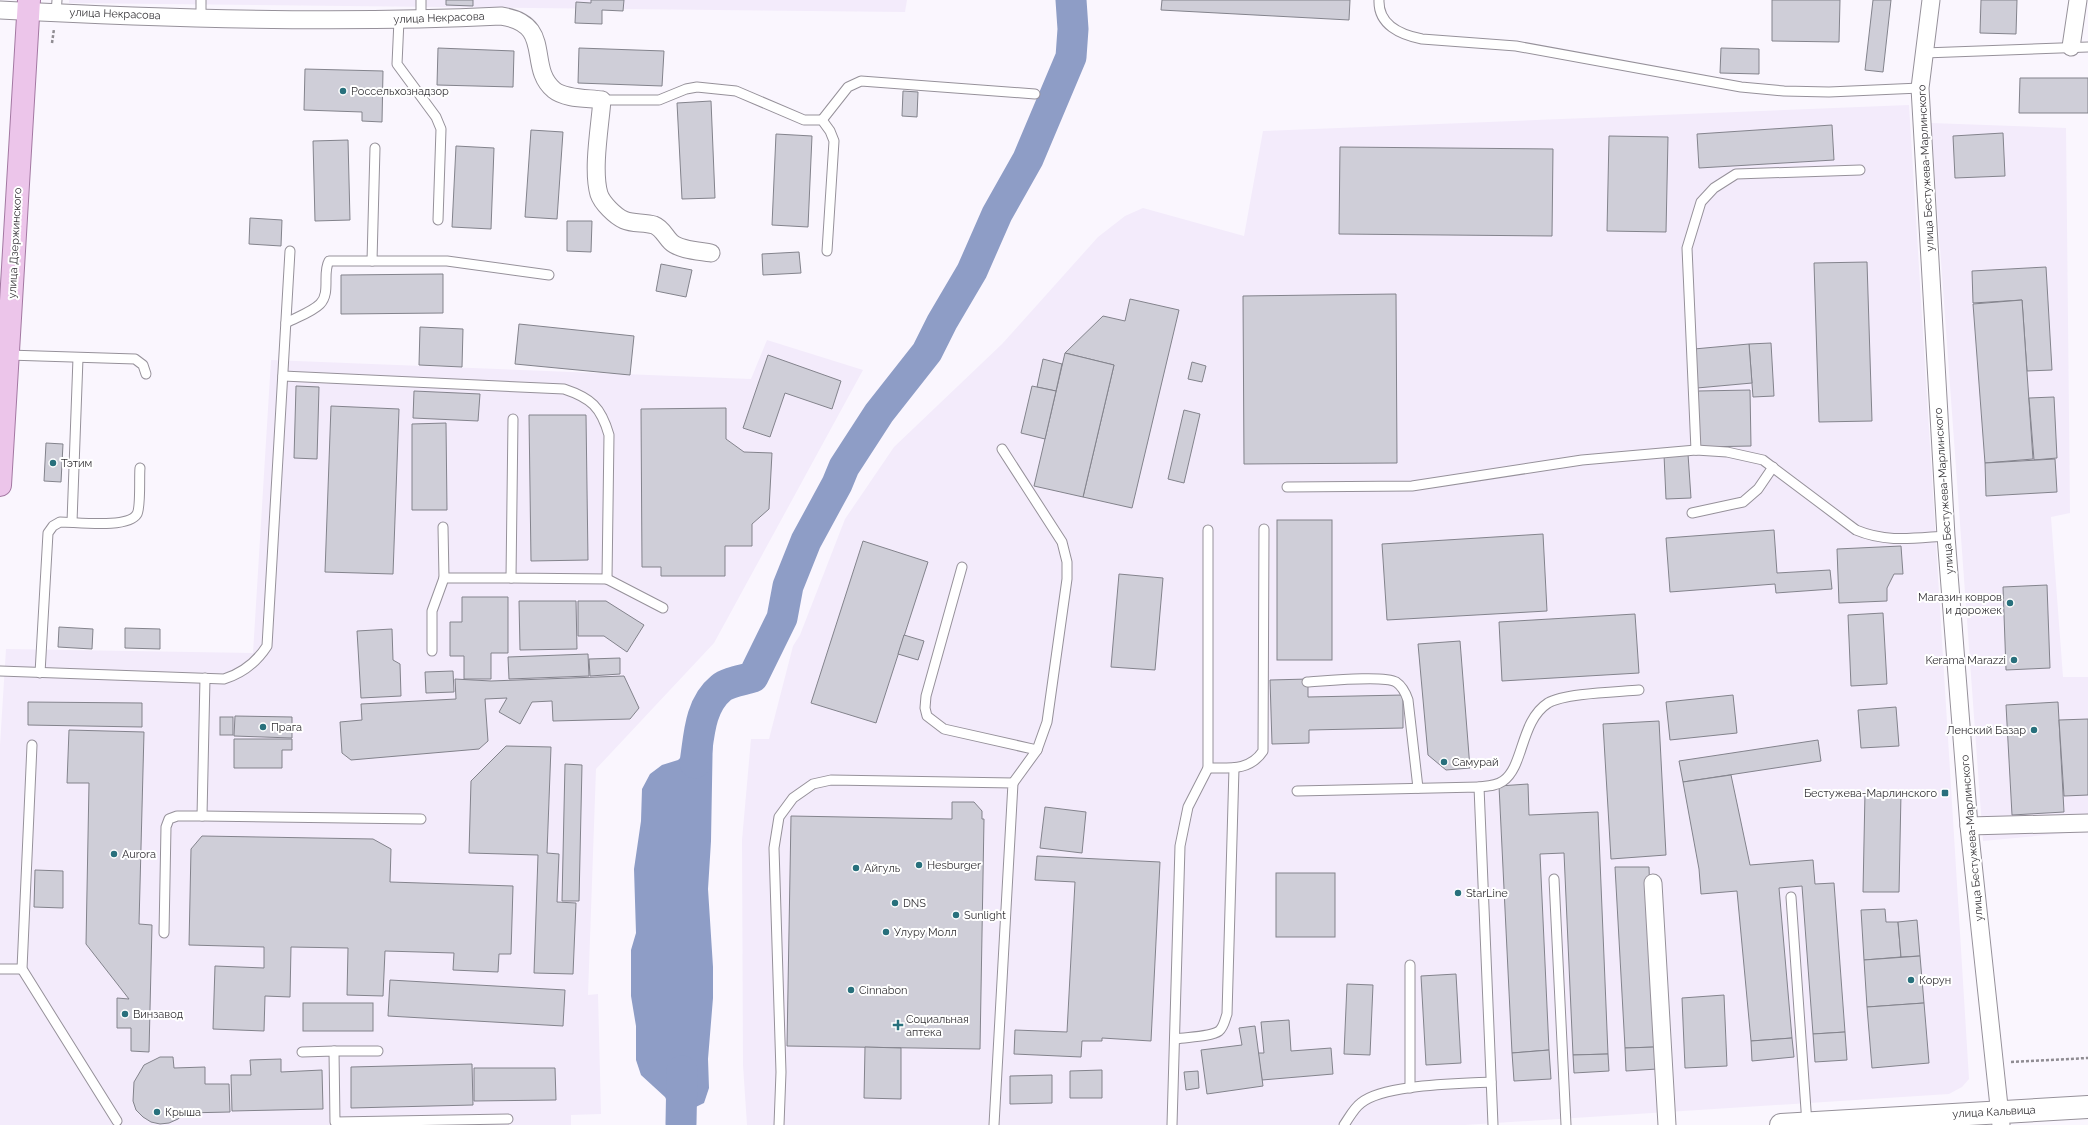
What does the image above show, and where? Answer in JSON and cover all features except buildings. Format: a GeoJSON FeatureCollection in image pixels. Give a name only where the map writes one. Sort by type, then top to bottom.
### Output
{"type":"FeatureCollection","features":[{"type":"Feature","properties":{"kind":"main road","name":"улица Дзержинского"},"geometry":{"type":"LineString","coordinates":[[0,485],[28,6]]}},
{"type":"Feature","properties":{"kind":"street","name":"улица Бестужева-Марлинского"},"geometry":{"type":"LineString","coordinates":[[1931,0],[1920,88],[1946,536],[1969,826],[2000,1118]]}},
{"type":"Feature","properties":{"kind":"street"},"geometry":{"type":"LineString","coordinates":[[2078,0],[2080,47]]}},
{"type":"Feature","properties":{"kind":"street","name":"улица Некрасова"},"geometry":{"type":"LineString","coordinates":[[0,10],[28,6],[56,6],[201,17],[320,20],[421,20],[501,16],[514,18],[524,23],[532,32],[546,81],[554,90],[562,94],[602,100]]}},
{"type":"Feature","properties":{"kind":"street"},"geometry":{"type":"LineString","coordinates":[[602,100],[597,186],[604,203],[622,219],[655,226],[663,231],[671,243],[711,254]]}},
{"type":"Feature","properties":{"kind":"street"},"geometry":{"type":"LineString","coordinates":[[1969,826],[2088,823]]}},
{"type":"Feature","properties":{"kind":"street"},"geometry":{"type":"LineString","coordinates":[[1653,883],[1667,1125]]}},
{"type":"Feature","properties":{"kind":"street","name":"улица Кальвица"},"geometry":{"type":"LineString","coordinates":[[1781,1125],[2000,1118],[2088,1107]]}},
{"type":"Feature","properties":{"kind":"lane"},"geometry":{"type":"LineString","coordinates":[[201,0],[201,17]]}},
{"type":"Feature","properties":{"kind":"lane"},"geometry":{"type":"LineString","coordinates":[[421,0],[421,20]]}},
{"type":"Feature","properties":{"kind":"lane"},"geometry":{"type":"LineString","coordinates":[[1379,0],[1383,19],[1394,31],[1422,40],[1516,46],[1741,87],[1784,91],[1829,92],[1920,88]]}},
{"type":"Feature","properties":{"kind":"lane"},"geometry":{"type":"LineString","coordinates":[[399,20],[397,64],[436,117],[441,129],[438,220]]}},
{"type":"Feature","properties":{"kind":"lane"},"geometry":{"type":"LineString","coordinates":[[1924,53],[2080,47]]}},
{"type":"Feature","properties":{"kind":"lane"},"geometry":{"type":"LineString","coordinates":[[822,120],[848,87],[861,81],[1035,94]]}},
{"type":"Feature","properties":{"kind":"lane"},"geometry":{"type":"LineString","coordinates":[[602,100],[659,100],[697,87],[736,91],[804,120],[822,120]]}},
{"type":"Feature","properties":{"kind":"lane"},"geometry":{"type":"LineString","coordinates":[[822,120],[830,131],[834,141],[827,251]]}},
{"type":"Feature","properties":{"kind":"lane"},"geometry":{"type":"LineString","coordinates":[[372,261],[375,148]]}},
{"type":"Feature","properties":{"kind":"lane"},"geometry":{"type":"LineString","coordinates":[[1696,450],[1687,248],[1701,202],[1714,188],[1736,174],[1860,170]]}},
{"type":"Feature","properties":{"kind":"lane"},"geometry":{"type":"LineString","coordinates":[[0,671],[224,679],[239,674],[258,659],[267,646],[290,251]]}},
{"type":"Feature","properties":{"kind":"lane"},"geometry":{"type":"LineString","coordinates":[[286,323],[320,304],[325,295],[325,268],[329,261],[447,261],[549,275]]}},
{"type":"Feature","properties":{"kind":"lane"},"geometry":{"type":"LineString","coordinates":[[8,355],[135,359],[143,365],[146,374]]}},
{"type":"Feature","properties":{"kind":"lane"},"geometry":{"type":"LineString","coordinates":[[72,522],[78,358]]}},
{"type":"Feature","properties":{"kind":"lane"},"geometry":{"type":"LineString","coordinates":[[283,376],[564,389],[593,402],[605,418],[609,435],[607,580]]}},
{"type":"Feature","properties":{"kind":"lane"},"geometry":{"type":"LineString","coordinates":[[511,578],[513,419]]}},
{"type":"Feature","properties":{"kind":"lane"},"geometry":{"type":"LineString","coordinates":[[994,1125],[1013,783],[1037,750],[1047,722],[1067,579],[1067,562],[1062,542],[1002,449]]}},
{"type":"Feature","properties":{"kind":"lane"},"geometry":{"type":"LineString","coordinates":[[1287,487],[1412,486],[1582,460],[1696,450],[1727,452],[1763,460],[1856,530],[1873,537],[1892,539],[1946,536]]}},
{"type":"Feature","properties":{"kind":"lane"},"geometry":{"type":"LineString","coordinates":[[1692,513],[1743,502],[1758,489],[1774,467]]}},
{"type":"Feature","properties":{"kind":"lane"},"geometry":{"type":"LineString","coordinates":[[40,673],[48,533],[60,522],[121,523],[132,520],[138,513],[140,468]]}},
{"type":"Feature","properties":{"kind":"lane"},"geometry":{"type":"LineString","coordinates":[[432,650],[432,611],[444,578],[444,527]]}},
{"type":"Feature","properties":{"kind":"lane"},"geometry":{"type":"LineString","coordinates":[[1172,1125],[1176,1039],[1180,846],[1188,807],[1208,768],[1208,530]]}},
{"type":"Feature","properties":{"kind":"lane"},"geometry":{"type":"LineString","coordinates":[[1208,768],[1234,768],[1249,765],[1257,760],[1263,751],[1264,530]]}},
{"type":"Feature","properties":{"kind":"lane"},"geometry":{"type":"LineString","coordinates":[[962,567],[926,696],[925,708],[927,716],[944,729],[1037,750]]}},
{"type":"Feature","properties":{"kind":"lane"},"geometry":{"type":"LineString","coordinates":[[444,578],[607,580],[663,608]]}},
{"type":"Feature","properties":{"kind":"lane"},"geometry":{"type":"LineString","coordinates":[[202,816],[205,678]]}},
{"type":"Feature","properties":{"kind":"lane"},"geometry":{"type":"LineString","coordinates":[[1307,682],[1380,679],[1396,682],[1403,690],[1408,700],[1418,788]]}},
{"type":"Feature","properties":{"kind":"lane"},"geometry":{"type":"LineString","coordinates":[[1297,791],[1494,786],[1504,781],[1511,772],[1529,726],[1536,714],[1548,703],[1561,698],[1639,690]]}},
{"type":"Feature","properties":{"kind":"lane"},"geometry":{"type":"LineString","coordinates":[[32,745],[22,970],[117,1121]]}},
{"type":"Feature","properties":{"kind":"lane"},"geometry":{"type":"LineString","coordinates":[[1176,1039],[1212,1034],[1219,1031],[1224,1025],[1227,1014],[1234,768]]}},
{"type":"Feature","properties":{"kind":"lane"},"geometry":{"type":"LineString","coordinates":[[779,1125],[781,1072],[774,848],[779,817],[793,798],[813,784],[831,780],[1013,783]]}},
{"type":"Feature","properties":{"kind":"lane"},"geometry":{"type":"LineString","coordinates":[[1479,787],[1493,1125]]}},
{"type":"Feature","properties":{"kind":"lane"},"geometry":{"type":"LineString","coordinates":[[164,933],[166,827],[169,819],[177,816],[202,816],[421,819]]}},
{"type":"Feature","properties":{"kind":"lane"},"geometry":{"type":"LineString","coordinates":[[1554,879],[1566,1125]]}},
{"type":"Feature","properties":{"kind":"lane"},"geometry":{"type":"LineString","coordinates":[[1791,897],[1807,1124]]}},
{"type":"Feature","properties":{"kind":"lane"},"geometry":{"type":"LineString","coordinates":[[1410,965],[1410,1088]]}},
{"type":"Feature","properties":{"kind":"lane"},"geometry":{"type":"LineString","coordinates":[[0,969],[22,970]]}},
{"type":"Feature","properties":{"kind":"lane"},"geometry":{"type":"LineString","coordinates":[[334,1051],[335,1122],[439,1123],[508,1119]]}},
{"type":"Feature","properties":{"kind":"lane"},"geometry":{"type":"LineString","coordinates":[[302,1052],[378,1051]]}},
{"type":"Feature","properties":{"kind":"lane"},"geometry":{"type":"LineString","coordinates":[[1344,1125],[1360,1103],[1374,1095],[1391,1090],[1491,1082]]}},
{"type":"Feature","properties":{"kind":"path"},"geometry":{"type":"LineString","coordinates":[[1995,1063],[2088,1058]]}},
{"type":"Feature","properties":{"kind":"shaded area"},"geometry":{"type":"Polygon","coordinates":[[[69,0],[907,0],[905,12],[69,3],[69,0]]]}},
{"type":"Feature","properties":{"kind":"shaded area"},"geometry":{"type":"Polygon","coordinates":[[[1909,105],[1969,1079],[1962,1087],[1949,1094],[1465,1125],[747,1125],[743,1065],[742,840],[751,739],[769,739],[793,646],[800,635],[845,519],[894,447],[1002,344],[1098,237],[1125,216],[1143,208],[1244,236],[1263,131],[1909,105]]]}},
{"type":"Feature","properties":{"kind":"shaded area"},"geometry":{"type":"Polygon","coordinates":[[[1931,123],[2066,128],[2070,513],[2051,517],[2063,677],[2088,677],[2088,831],[1983,841],[1931,123]]]}},
{"type":"Feature","properties":{"kind":"shaded area"},"geometry":{"type":"Polygon","coordinates":[[[767,340],[863,370],[714,643],[596,769],[588,995],[598,994],[601,1114],[571,1115],[571,1125],[0,1125],[0,745],[6,649],[253,653],[271,360],[751,379],[767,340]]]}},
{"type":"Feature","properties":{"kind":"water"},"geometry":{"type":"Polygon","coordinates":[[[701,720],[713,728],[711,841],[708,889],[713,967],[713,998],[708,1059],[709,1088],[704,1103],[675,1117],[665,1097],[641,1075],[636,1060],[636,1026],[631,996],[631,950],[636,933],[634,869],[641,821],[642,789],[650,774],[662,765],[678,760],[690,749],[701,720]]]}},
{"type":"Feature","properties":{"kind":"waterway"},"geometry":{"type":"LineString","coordinates":[[695,763],[701,723],[708,704],[714,695],[724,686],[753,677],[782,618],[788,586],[806,541],[837,484],[844,467],[879,413],[927,352],[942,322],[972,271],[997,214],[1028,159],[1071,57],[1073,29],[1071,0]]}},
{"type":"Feature","properties":{"kind":"waterway"},"geometry":{"type":"LineString","coordinates":[[681,1123],[682,1071]]}},
{"type":"Feature","properties":{"kind":"place","name":"Россельхознадзор"},"geometry":{"type":"Point","coordinates":[343,91]}},
{"type":"Feature","properties":{"kind":"place","name":"Тэтим"},"geometry":{"type":"Point","coordinates":[53,463]}},
{"type":"Feature","properties":{"kind":"place","name":"Магазин ковров и дорожек"},"geometry":{"type":"Point","coordinates":[2010,603]}},
{"type":"Feature","properties":{"kind":"place","name":"Kerama Marazzi"},"geometry":{"type":"Point","coordinates":[2014,660]}},
{"type":"Feature","properties":{"kind":"place","name":"Прага"},"geometry":{"type":"Point","coordinates":[263,727]}},
{"type":"Feature","properties":{"kind":"place","name":"Ленский Базар"},"geometry":{"type":"Point","coordinates":[2034,730]}},
{"type":"Feature","properties":{"kind":"place","name":"Самурай"},"geometry":{"type":"Point","coordinates":[1444,762]}},
{"type":"Feature","properties":{"kind":"place","name":"Бестужева-Марлинского"},"geometry":{"type":"Point","coordinates":[1945,793]}},
{"type":"Feature","properties":{"kind":"place","name":"Aurora"},"geometry":{"type":"Point","coordinates":[114,854]}},
{"type":"Feature","properties":{"kind":"place","name":"Hesburger"},"geometry":{"type":"Point","coordinates":[919,865]}},
{"type":"Feature","properties":{"kind":"place","name":"Айгуль"},"geometry":{"type":"Point","coordinates":[856,868]}},
{"type":"Feature","properties":{"kind":"place","name":"StarLine"},"geometry":{"type":"Point","coordinates":[1458,893]}},
{"type":"Feature","properties":{"kind":"place","name":"DNS"},"geometry":{"type":"Point","coordinates":[895,903]}},
{"type":"Feature","properties":{"kind":"place","name":"Sunlight"},"geometry":{"type":"Point","coordinates":[956,915]}},
{"type":"Feature","properties":{"kind":"place","name":"Улуру Молл"},"geometry":{"type":"Point","coordinates":[886,932]}},
{"type":"Feature","properties":{"kind":"place","name":"Корун"},"geometry":{"type":"Point","coordinates":[1911,980]}},
{"type":"Feature","properties":{"kind":"place","name":"Cinnabon"},"geometry":{"type":"Point","coordinates":[851,990]}},
{"type":"Feature","properties":{"kind":"place","name":"Винзавод"},"geometry":{"type":"Point","coordinates":[125,1014]}},
{"type":"Feature","properties":{"kind":"place","name":"Социальная аптека"},"geometry":{"type":"Point","coordinates":[898,1025]}},
{"type":"Feature","properties":{"kind":"place","name":"Крыша"},"geometry":{"type":"Point","coordinates":[157,1112]}}]}
